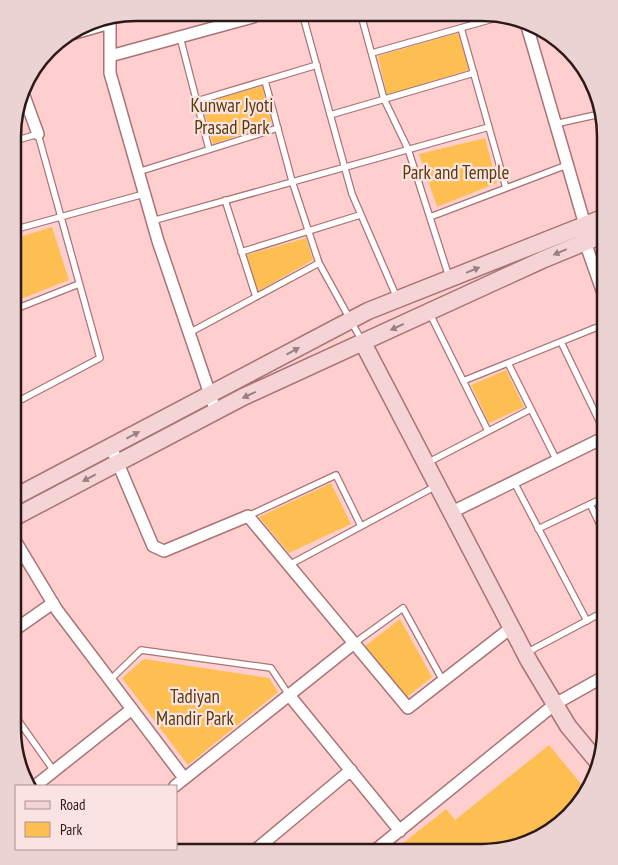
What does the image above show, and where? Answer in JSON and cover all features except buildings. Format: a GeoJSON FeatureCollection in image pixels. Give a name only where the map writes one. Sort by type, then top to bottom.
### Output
{"type":"FeatureCollection","features":[{"type":"Feature","properties":{"kind":"street"},"geometry":{"type":"LineString","coordinates":[[110,56],[238,21]]}},
{"type":"Feature","properties":{"kind":"street"},"geometry":{"type":"LineString","coordinates":[[110,24],[110,73],[152,221],[216,412]]}},
{"type":"Feature","properties":{"kind":"street"},"geometry":{"type":"LineString","coordinates":[[530,32],[585,224],[585,242],[597,276]]}},
{"type":"Feature","properties":{"kind":"street"},"geometry":{"type":"LineString","coordinates":[[26,103],[38,134]]}},
{"type":"Feature","properties":{"kind":"street"},"geometry":{"type":"LineString","coordinates":[[21,494],[350,320],[597,220]]}},
{"type":"Feature","properties":{"kind":"street"},"geometry":{"type":"LineString","coordinates":[[21,514],[216,412],[429,312],[597,237]]}},
{"type":"Feature","properties":{"kind":"street"},"geometry":{"type":"LineString","coordinates":[[363,343],[525,654],[568,726],[593,757]]}},
{"type":"Feature","properties":{"kind":"street"},"geometry":{"type":"LineString","coordinates":[[452,512],[597,441]]}},
{"type":"Feature","properties":{"kind":"street"},"geometry":{"type":"LineString","coordinates":[[111,446],[153,546],[164,551],[248,516],[408,708],[512,627]]}},
{"type":"Feature","properties":{"kind":"street"},"geometry":{"type":"LineString","coordinates":[[21,550],[53,603],[184,778]]}},
{"type":"Feature","properties":{"kind":"street"},"geometry":{"type":"LineString","coordinates":[[21,625],[53,603]]}},
{"type":"Feature","properties":{"kind":"street"},"geometry":{"type":"LineString","coordinates":[[176,785],[353,644]]}},
{"type":"Feature","properties":{"kind":"street"},"geometry":{"type":"LineString","coordinates":[[383,844],[555,704],[597,680]]}},
{"type":"Feature","properties":{"kind":"street"},"geometry":{"type":"LineString","coordinates":[[289,695],[400,831]]}},
{"type":"Feature","properties":{"kind":"street"},"geometry":{"type":"LineString","coordinates":[[36,785],[132,709]]}},
{"type":"Feature","properties":{"kind":"street"},"geometry":{"type":"LineString","coordinates":[[263,844],[351,770]]}},
{"type":"Feature","properties":{"kind":"lane"},"geometry":{"type":"LineString","coordinates":[[304,21],[344,166],[360,215],[398,299]]}},
{"type":"Feature","properties":{"kind":"lane"},"geometry":{"type":"LineString","coordinates":[[362,21],[384,100],[408,149],[450,279]]}},
{"type":"Feature","properties":{"kind":"lane"},"geometry":{"type":"LineString","coordinates":[[372,53],[486,21]]}},
{"type":"Feature","properties":{"kind":"lane"},"geometry":{"type":"LineString","coordinates":[[462,28],[506,188]]}},
{"type":"Feature","properties":{"kind":"lane"},"geometry":{"type":"LineString","coordinates":[[180,37],[209,149]]}},
{"type":"Feature","properties":{"kind":"lane"},"geometry":{"type":"LineString","coordinates":[[197,101],[316,66]]}},
{"type":"Feature","properties":{"kind":"lane"},"geometry":{"type":"LineString","coordinates":[[330,115],[474,73]]}},
{"type":"Feature","properties":{"kind":"lane"},"geometry":{"type":"LineString","coordinates":[[265,81],[292,181],[319,263],[363,343]]}},
{"type":"Feature","properties":{"kind":"lane"},"geometry":{"type":"LineString","coordinates":[[555,124],[595,115]]}},
{"type":"Feature","properties":{"kind":"lane"},"geometry":{"type":"LineString","coordinates":[[152,221],[489,127]]}},
{"type":"Feature","properties":{"kind":"lane"},"geometry":{"type":"LineString","coordinates":[[138,172],[278,128]]}},
{"type":"Feature","properties":{"kind":"lane"},"geometry":{"type":"LineString","coordinates":[[21,139],[38,134],[100,358],[21,400]]}},
{"type":"Feature","properties":{"kind":"lane"},"geometry":{"type":"LineString","coordinates":[[430,217],[567,165]]}},
{"type":"Feature","properties":{"kind":"lane"},"geometry":{"type":"LineString","coordinates":[[21,228],[144,194]]}},
{"type":"Feature","properties":{"kind":"lane"},"geometry":{"type":"LineString","coordinates":[[225,200],[256,297]]}},
{"type":"Feature","properties":{"kind":"lane"},"geometry":{"type":"LineString","coordinates":[[241,252],[360,215]]}},
{"type":"Feature","properties":{"kind":"lane"},"geometry":{"type":"LineString","coordinates":[[189,333],[319,263]]}},
{"type":"Feature","properties":{"kind":"lane"},"geometry":{"type":"LineString","coordinates":[[21,307],[79,284]]}},
{"type":"Feature","properties":{"kind":"lane"},"geometry":{"type":"LineString","coordinates":[[429,312],[488,431]]}},
{"type":"Feature","properties":{"kind":"lane"},"geometry":{"type":"LineString","coordinates":[[463,381],[597,327]]}},
{"type":"Feature","properties":{"kind":"lane"},"geometry":{"type":"LineString","coordinates":[[561,342],[597,416]]}},
{"type":"Feature","properties":{"kind":"lane"},"geometry":{"type":"LineString","coordinates":[[508,363],[557,461]]}},
{"type":"Feature","properties":{"kind":"lane"},"geometry":{"type":"LineString","coordinates":[[427,463],[531,409]]}},
{"type":"Feature","properties":{"kind":"lane"},"geometry":{"type":"LineString","coordinates":[[248,516],[336,474],[361,526]]}},
{"type":"Feature","properties":{"kind":"lane"},"geometry":{"type":"LineString","coordinates":[[514,482],[587,621]]}},
{"type":"Feature","properties":{"kind":"lane"},"geometry":{"type":"LineString","coordinates":[[289,566],[438,485]]}},
{"type":"Feature","properties":{"kind":"lane"},"geometry":{"type":"LineString","coordinates":[[538,530],[597,500]]}},
{"type":"Feature","properties":{"kind":"lane"},"geometry":{"type":"LineString","coordinates":[[590,504],[597,518]]}},
{"type":"Feature","properties":{"kind":"lane"},"geometry":{"type":"LineString","coordinates":[[353,644],[403,608],[443,681]]}},
{"type":"Feature","properties":{"kind":"lane"},"geometry":{"type":"LineString","coordinates":[[525,654],[597,615]]}},
{"type":"Feature","properties":{"kind":"lane"},"geometry":{"type":"LineString","coordinates":[[110,680],[141,650],[271,668],[289,695]]}},
{"type":"Feature","properties":{"kind":"lane"},"geometry":{"type":"LineString","coordinates":[[21,725],[54,771]]}},
{"type":"Feature","properties":{"kind":"green space"},"geometry":{"type":"Polygon","coordinates":[[[458,33],[469,70],[387,95],[378,56],[458,33]]]}},
{"type":"Feature","properties":{"kind":"green space","name":"Kunwar Jyoti Prasad Park"},"geometry":{"type":"Polygon","coordinates":[[[262,86],[272,124],[213,144],[202,103],[262,86]]]}},
{"type":"Feature","properties":{"kind":"green space","name":"Park and Temple"},"geometry":{"type":"Polygon","coordinates":[[[485,138],[497,183],[437,207],[419,154],[485,138]]]}},
{"type":"Feature","properties":{"kind":"green space"},"geometry":{"type":"Polygon","coordinates":[[[52,227],[69,280],[21,299],[21,237],[52,227]]]}},
{"type":"Feature","properties":{"kind":"green space"},"geometry":{"type":"Polygon","coordinates":[[[306,238],[313,260],[258,291],[243,256],[306,238]]]}},
{"type":"Feature","properties":{"kind":"green space"},"geometry":{"type":"Polygon","coordinates":[[[506,370],[524,407],[489,423],[471,385],[506,370]]]}},
{"type":"Feature","properties":{"kind":"green space"},"geometry":{"type":"Polygon","coordinates":[[[331,483],[351,524],[289,553],[259,517],[331,483]]]}},
{"type":"Feature","properties":{"kind":"green space"},"geometry":{"type":"Polygon","coordinates":[[[400,619],[432,677],[407,697],[365,646],[400,619]]]}},
{"type":"Feature","properties":{"kind":"green space","name":"Tadiyan Mandir Park"},"geometry":{"type":"Polygon","coordinates":[[[144,659],[269,678],[278,692],[188,765],[122,678],[144,659]]]}},
{"type":"Feature","properties":{"kind":"green space"},"geometry":{"type":"Polygon","coordinates":[[[549,745],[582,785],[568,805],[558,815],[533,832],[519,838],[504,842],[482,844],[402,844],[446,809],[455,820],[549,745]]]}}]}
